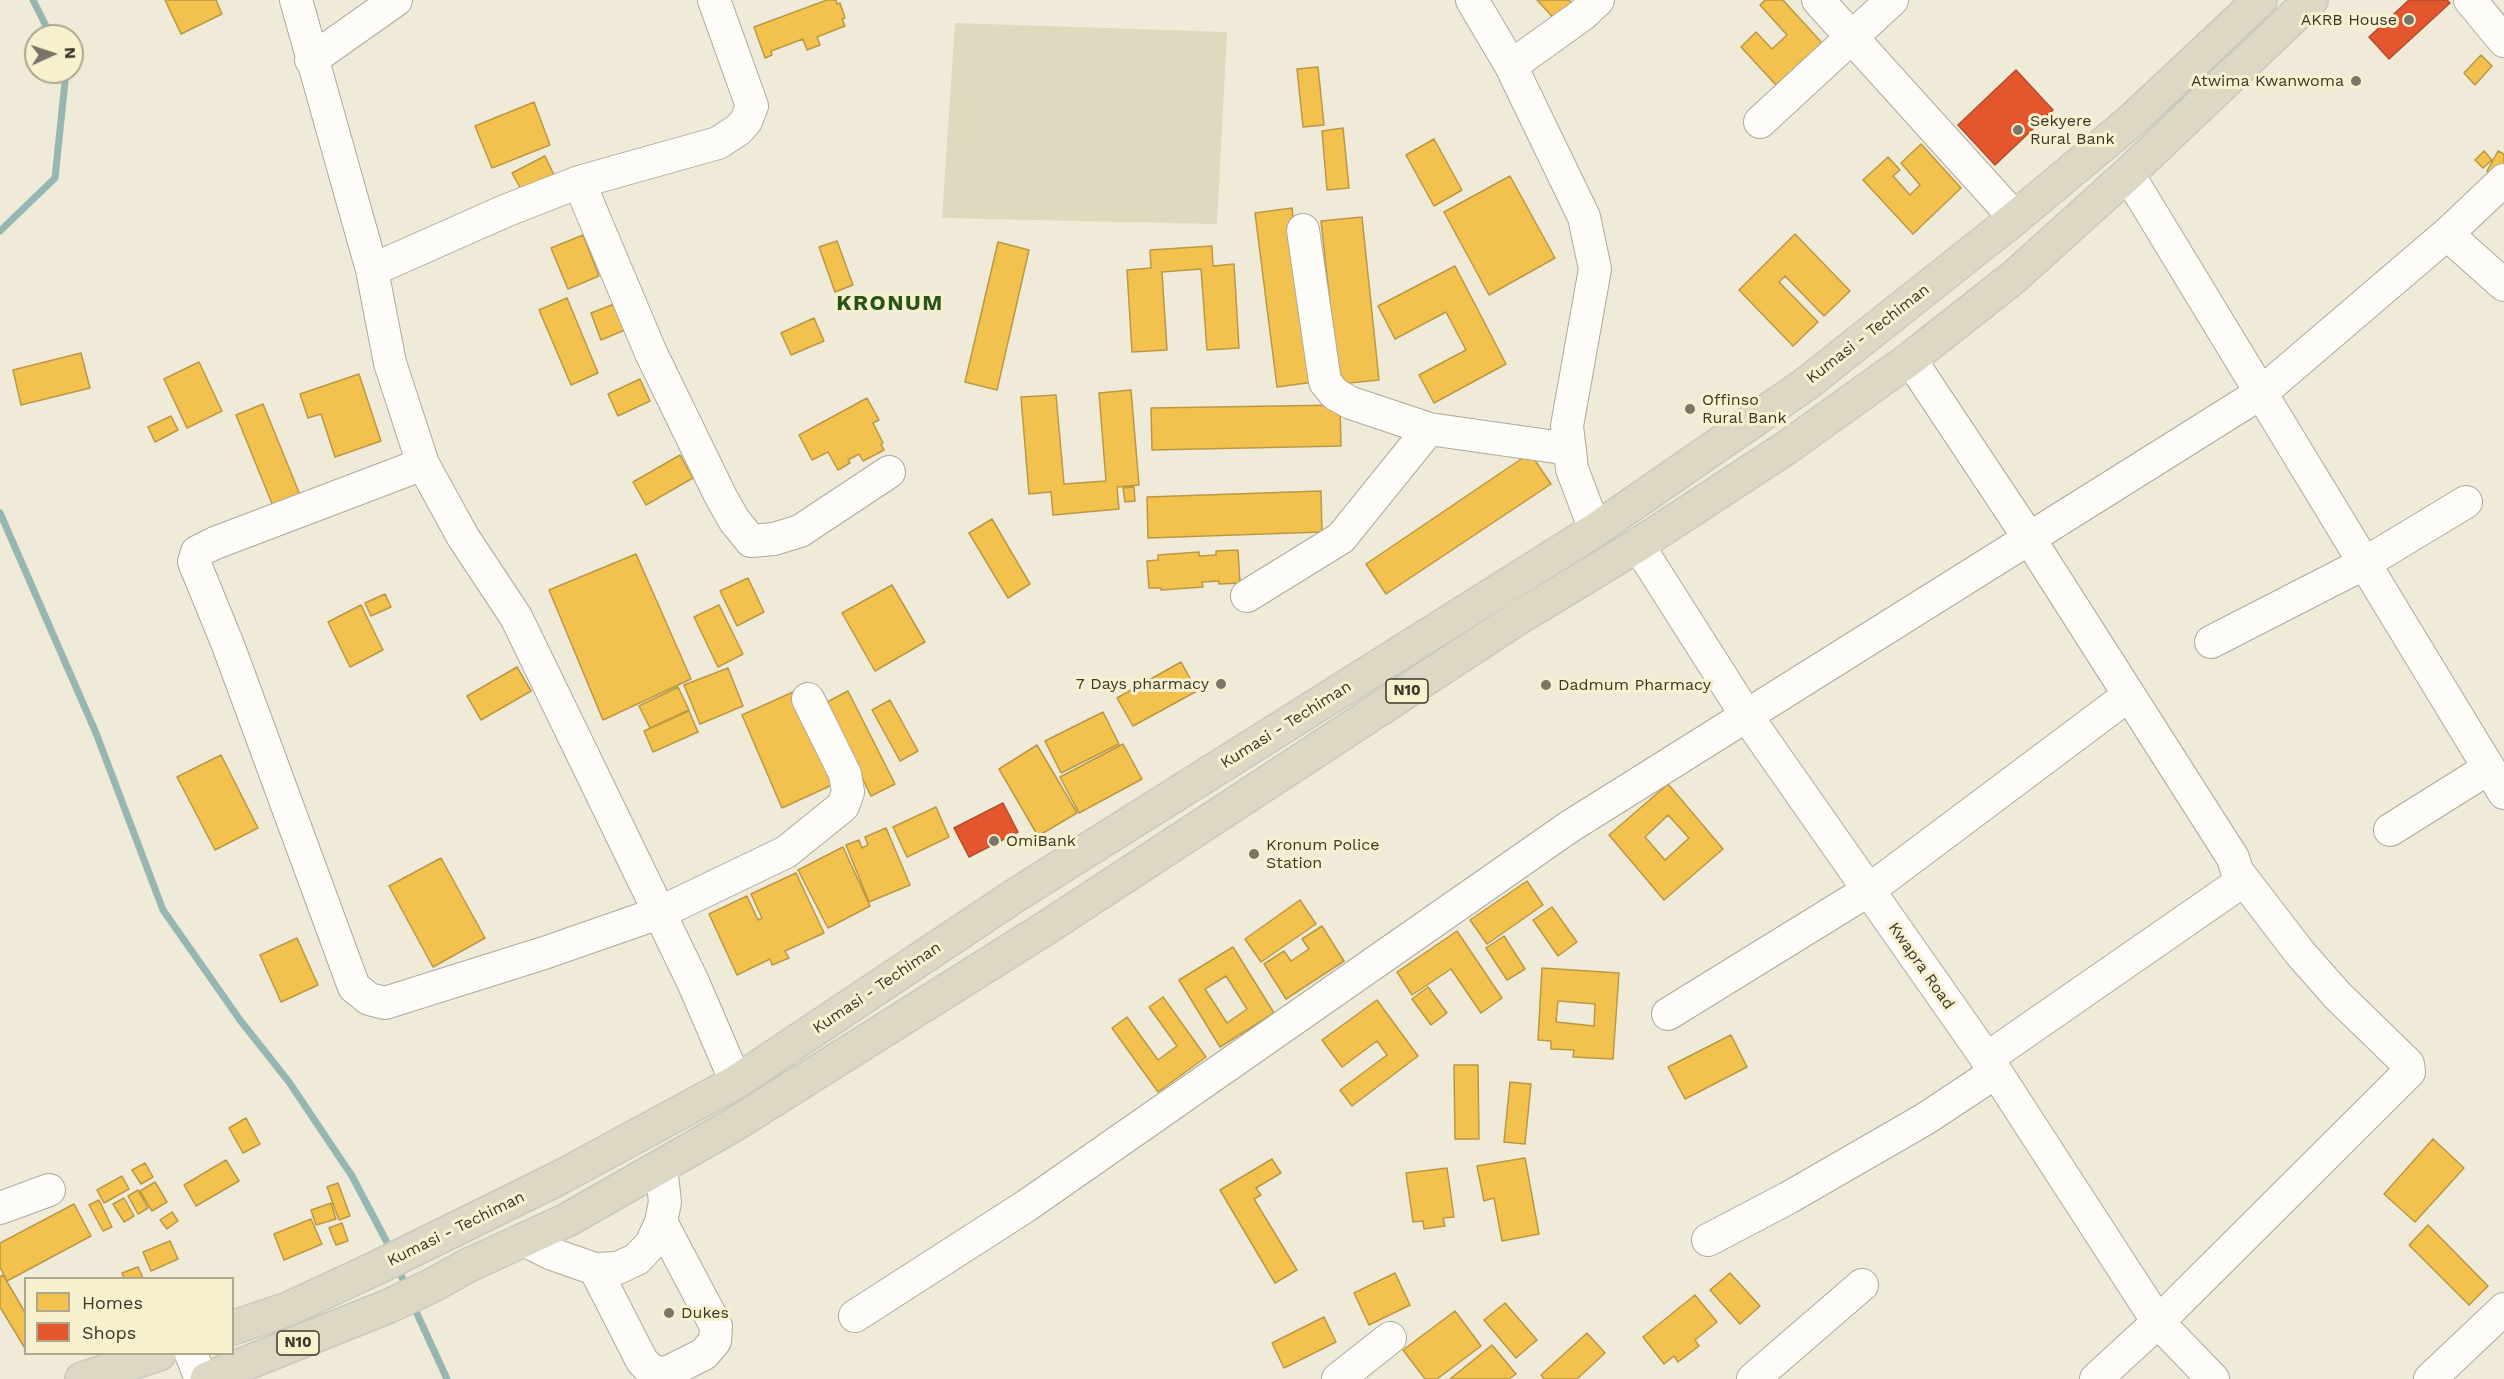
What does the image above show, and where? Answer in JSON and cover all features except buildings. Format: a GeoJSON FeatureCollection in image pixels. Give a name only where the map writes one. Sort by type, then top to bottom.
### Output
{"type":"FeatureCollection","features":[{"type":"Feature","properties":{"kind":"highway","name":"Kumasi - Techiman"},"geometry":{"type":"LineString","coordinates":[[234,1327],[288,1309],[372,1270],[557,1179],[736,1082],[1016,895],[1595,530],[1806,384],[2015,218],[2131,121],[2260,0]]}},
{"type":"Feature","properties":{"kind":"highway","name":"N10"},"geometry":{"type":"LineString","coordinates":[[207,1379],[389,1306],[567,1220],[746,1117],[1048,926],[1518,618],[1638,545],[1786,448],[1911,359],[2014,277],[2128,174],[2296,5]]}},
{"type":"Feature","properties":{"kind":"highway"},"geometry":{"type":"LineString","coordinates":[[82,1379],[153,1355]]}},
{"type":"Feature","properties":{"kind":"street"},"geometry":{"type":"LineString","coordinates":[[296,0],[311,60],[372,270],[390,363],[423,464],[463,537],[516,617],[693,982],[736,1082]]}},
{"type":"Feature","properties":{"kind":"street"},"geometry":{"type":"LineString","coordinates":[[311,60],[396,0]]}},
{"type":"Feature","properties":{"kind":"street"},"geometry":{"type":"LineString","coordinates":[[372,270],[505,211],[579,182],[718,143],[738,130],[746,121],[752,106],[714,0]]}},
{"type":"Feature","properties":{"kind":"street"},"geometry":{"type":"LineString","coordinates":[[1472,0],[1511,66],[1584,218],[1594,269],[1567,426],[1572,469],[1595,530]]}},
{"type":"Feature","properties":{"kind":"street"},"geometry":{"type":"LineString","coordinates":[[1511,66],[1582,15],[1598,0]]}},
{"type":"Feature","properties":{"kind":"street"},"geometry":{"type":"LineString","coordinates":[[1818,0],[2015,218]]}},
{"type":"Feature","properties":{"kind":"street"},"geometry":{"type":"LineString","coordinates":[[1760,122],[1892,0]]}},
{"type":"Feature","properties":{"kind":"street"},"geometry":{"type":"LineString","coordinates":[[2470,0],[2504,41]]}},
{"type":"Feature","properties":{"kind":"street"},"geometry":{"type":"LineString","coordinates":[[2128,174],[2497,780],[2390,830]]}},
{"type":"Feature","properties":{"kind":"street"},"geometry":{"type":"LineString","coordinates":[[855,1316],[1035,1200],[1569,828],[2261,393],[2447,234],[2504,180]]}},
{"type":"Feature","properties":{"kind":"street"},"geometry":{"type":"LineString","coordinates":[[579,182],[656,363],[721,496],[734,520],[751,541],[774,540],[800,531],[889,472]]}},
{"type":"Feature","properties":{"kind":"street"},"geometry":{"type":"LineString","coordinates":[[1303,230],[1325,382],[1335,394],[1351,403],[1429,429],[1570,449]]}},
{"type":"Feature","properties":{"kind":"street"},"geometry":{"type":"LineString","coordinates":[[2447,234],[2504,285]]}},
{"type":"Feature","properties":{"kind":"street"},"geometry":{"type":"LineString","coordinates":[[1911,359],[2029,538],[2233,858],[2237,871],[2300,953],[2337,995],[2408,1064],[2409,1072],[2158,1322],[2096,1379]]}},
{"type":"Feature","properties":{"kind":"street"},"geometry":{"type":"LineString","coordinates":[[1247,596],[1341,538],[1429,429]]}},
{"type":"Feature","properties":{"kind":"street"},"geometry":{"type":"LineString","coordinates":[[423,464],[215,543],[197,552],[194,562],[228,645],[354,987],[369,999],[385,1003],[544,953],[659,913],[786,852],[843,806],[848,792],[845,774],[808,699]]}},
{"type":"Feature","properties":{"kind":"street"},"geometry":{"type":"LineString","coordinates":[[2211,642],[2365,563],[2466,502]]}},
{"type":"Feature","properties":{"kind":"street","name":"Kwapra Road"},"geometry":{"type":"LineString","coordinates":[[1638,545],[1746,716],[1991,1065],[2158,1322],[2213,1379]]}},
{"type":"Feature","properties":{"kind":"street"},"geometry":{"type":"LineString","coordinates":[[1668,1014],[1869,890],[2129,695]]}},
{"type":"Feature","properties":{"kind":"street"},"geometry":{"type":"LineString","coordinates":[[1708,1240],[1788,1198],[1925,1119],[1991,1065],[2244,880]]}},
{"type":"Feature","properties":{"kind":"street"},"geometry":{"type":"LineString","coordinates":[[524,1240],[562,1258],[595,1269],[618,1268],[637,1259],[651,1244],[661,1222],[665,1202],[661,1167]]}},
{"type":"Feature","properties":{"kind":"street"},"geometry":{"type":"LineString","coordinates":[[0,1208],[49,1190]]}},
{"type":"Feature","properties":{"kind":"street"},"geometry":{"type":"LineString","coordinates":[[595,1269],[642,1361],[650,1370],[658,1373],[668,1372],[704,1354],[715,1341],[716,1326],[661,1222]]}},
{"type":"Feature","properties":{"kind":"street"},"geometry":{"type":"LineString","coordinates":[[1753,1379],[1862,1285]]}},
{"type":"Feature","properties":{"kind":"street"},"geometry":{"type":"LineString","coordinates":[[2430,1379],[2504,1309]]}},
{"type":"Feature","properties":{"kind":"street"},"geometry":{"type":"LineString","coordinates":[[1338,1379],[1390,1338]]}},
{"type":"Feature","properties":{"kind":"street"},"geometry":{"type":"LineString","coordinates":[[192,1355],[201,1379]]}},
{"type":"Feature","properties":{"kind":"shaded area"},"geometry":{"type":"Polygon","coordinates":[[[955,23],[1227,32],[1217,224],[942,218],[955,23]]]}},
{"type":"Feature","properties":{"kind":"waterway"},"geometry":{"type":"LineString","coordinates":[[33,0],[45,24]]}},
{"type":"Feature","properties":{"kind":"waterway"},"geometry":{"type":"LineString","coordinates":[[0,231],[55,178],[65,84]]}},
{"type":"Feature","properties":{"kind":"waterway"},"geometry":{"type":"LineString","coordinates":[[0,513],[96,733],[163,910],[240,1020],[289,1082],[352,1176],[391,1250]]}},
{"type":"Feature","properties":{"kind":"waterway"},"geometry":{"type":"LineString","coordinates":[[397,1266],[407,1289]]}},
{"type":"Feature","properties":{"kind":"waterway"},"geometry":{"type":"LineString","coordinates":[[413,1305],[447,1379]]}},
{"type":"Feature","properties":{"kind":"place","name":"AKRB House"},"geometry":{"type":"Point","coordinates":[2409,20]}},
{"type":"Feature","properties":{"kind":"place","name":"Atwima Kwanwoma"},"geometry":{"type":"Point","coordinates":[2356,81]}},
{"type":"Feature","properties":{"kind":"place","name":"Sekyere Rural Bank"},"geometry":{"type":"Point","coordinates":[2018,130]}},
{"type":"Feature","properties":{"kind":"place","name":"Offinso Rural Bank"},"geometry":{"type":"Point","coordinates":[1690,409]}},
{"type":"Feature","properties":{"kind":"place","name":"7 Days pharmacy"},"geometry":{"type":"Point","coordinates":[1221,684]}},
{"type":"Feature","properties":{"kind":"place","name":"Dadmum Pharmacy"},"geometry":{"type":"Point","coordinates":[1546,685]}},
{"type":"Feature","properties":{"kind":"place","name":"OmiBank"},"geometry":{"type":"Point","coordinates":[994,841]}},
{"type":"Feature","properties":{"kind":"place","name":"Kronum Police Station"},"geometry":{"type":"Point","coordinates":[1254,854]}},
{"type":"Feature","properties":{"kind":"place","name":"Dukes"},"geometry":{"type":"Point","coordinates":[669,1313]}},
{"type":"Feature","properties":{"kind":"district","name":"KRONUM"},"geometry":{"type":"Point","coordinates":[890,304]}}]}
